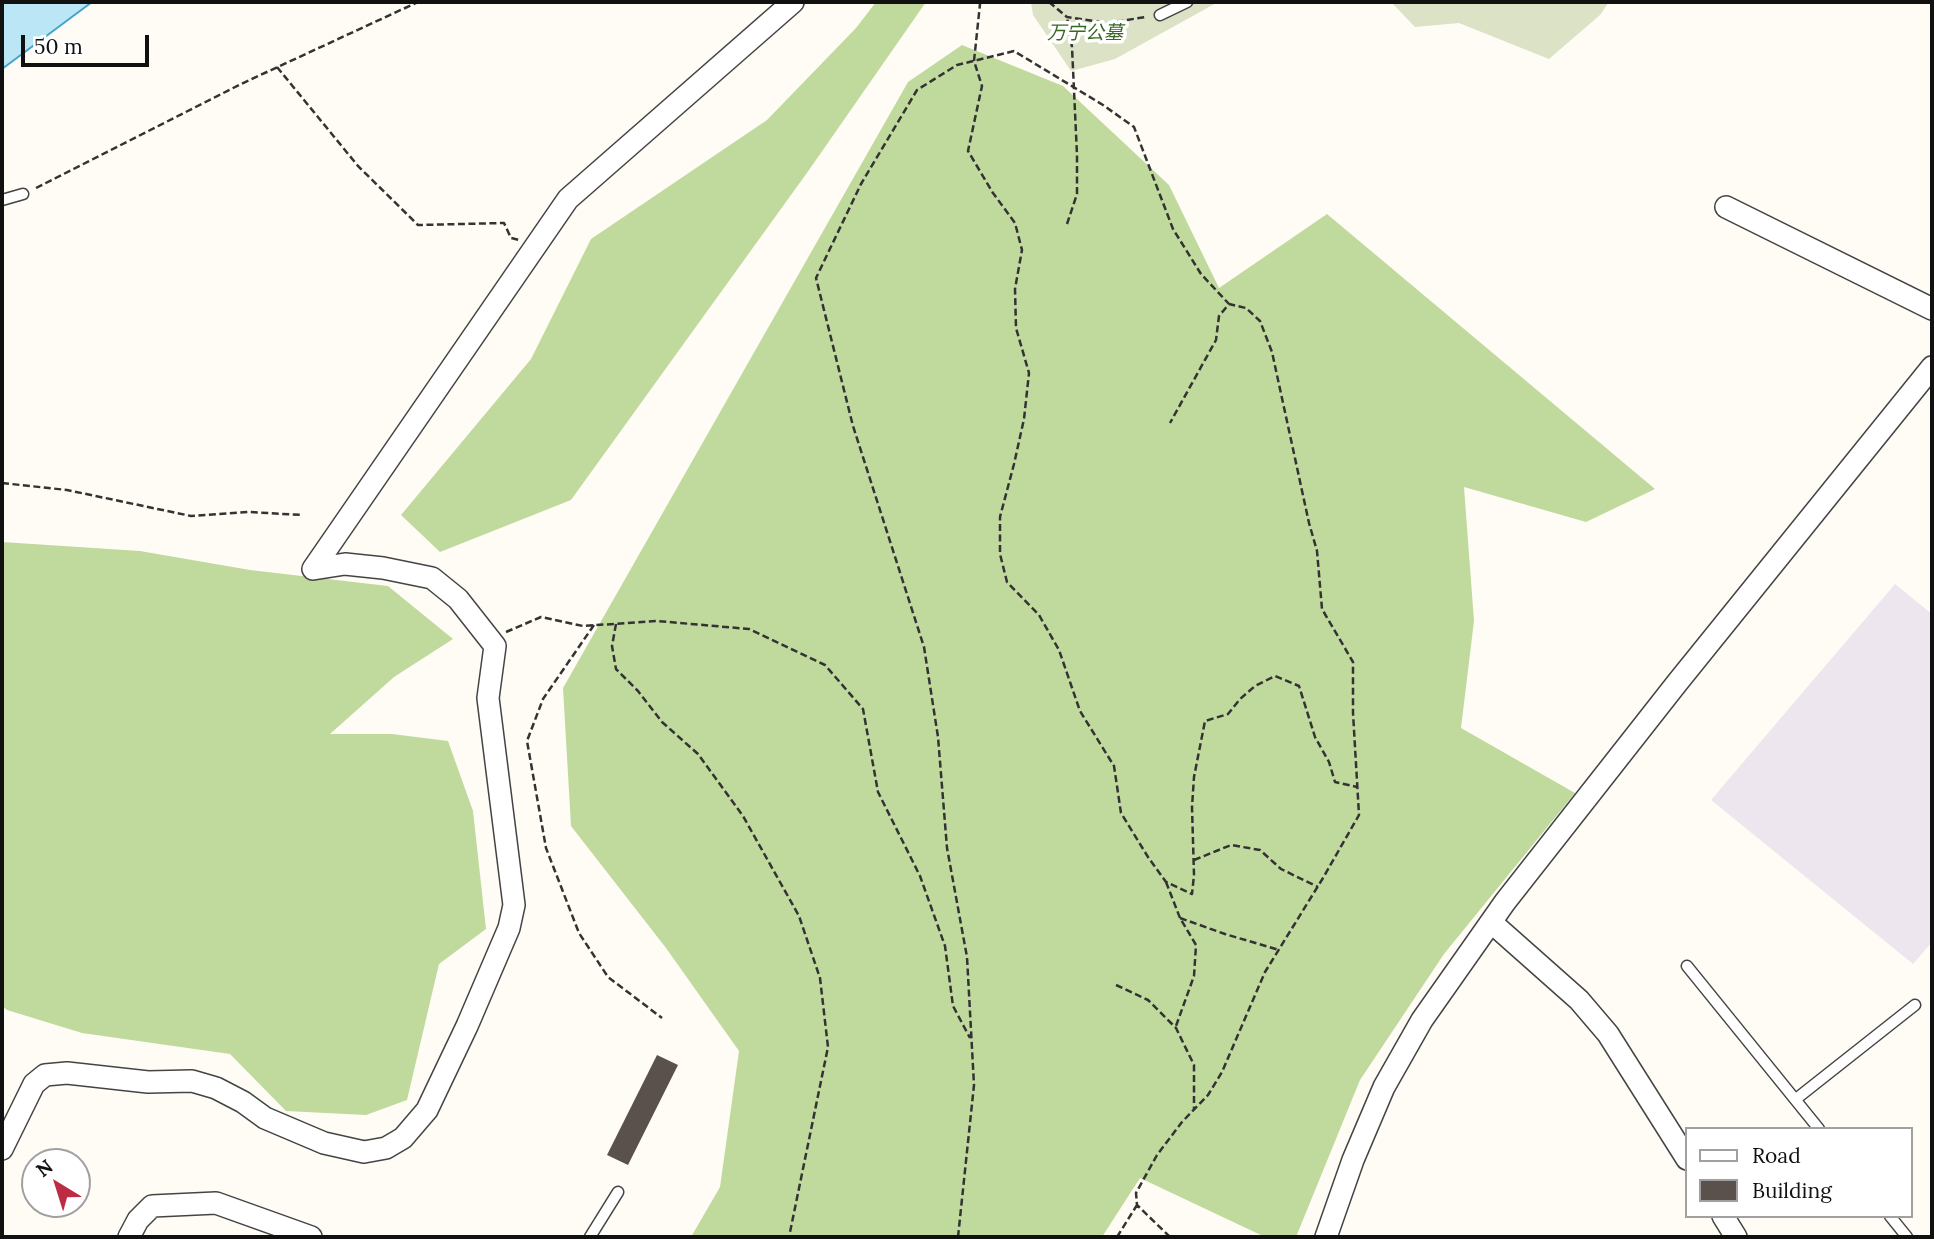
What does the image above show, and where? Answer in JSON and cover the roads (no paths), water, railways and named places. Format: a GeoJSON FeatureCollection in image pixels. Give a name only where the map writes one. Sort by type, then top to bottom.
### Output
{"type":"FeatureCollection","features":[{"type":"Feature","properties":{"kind":"street"},"geometry":{"type":"LineString","coordinates":[[2,1149],[34,1084],[45,1075],[67,1073],[148,1082],[192,1081],[216,1088],[243,1102],[265,1118],[324,1143],[364,1152],[386,1148],[403,1138],[427,1110],[509,928],[514,905],[488,698],[495,646],[458,598],[432,578],[345,564],[313,569],[568,199],[793,2]]}},
{"type":"Feature","properties":{"kind":"street"},"geometry":{"type":"LineString","coordinates":[[1726,207],[1932,309]]}},
{"type":"Feature","properties":{"kind":"street"},"geometry":{"type":"LineString","coordinates":[[1326,1237],[1353,1160],[1384,1087],[1422,1020],[1491,922],[1686,672],[1932,367]]}},
{"type":"Feature","properties":{"kind":"street"},"geometry":{"type":"LineString","coordinates":[[1491,922],[1579,1000],[1608,1034],[1686,1157]]}},
{"type":"Feature","properties":{"kind":"street"},"geometry":{"type":"LineString","coordinates":[[129,1237],[138,1220],[152,1206],[216,1203],[311,1237]]}},
{"type":"Feature","properties":{"kind":"street"},"geometry":{"type":"LineString","coordinates":[[1724,1218],[1737,1237]]}},
{"type":"Feature","properties":{"kind":"lane"},"geometry":{"type":"LineString","coordinates":[[1160,15],[1187,2]]}},
{"type":"Feature","properties":{"kind":"lane"},"geometry":{"type":"LineString","coordinates":[[2,200],[23,194]]}},
{"type":"Feature","properties":{"kind":"lane"},"geometry":{"type":"LineString","coordinates":[[1687,966],[1817,1127]]}},
{"type":"Feature","properties":{"kind":"lane"},"geometry":{"type":"LineString","coordinates":[[1796,1099],[1915,1005]]}},
{"type":"Feature","properties":{"kind":"lane"},"geometry":{"type":"LineString","coordinates":[[590,1237],[618,1192]]}},
{"type":"Feature","properties":{"kind":"lane"},"geometry":{"type":"LineString","coordinates":[[1892,1218],[1907,1237]]}},
{"type":"Feature","properties":{"kind":"water"},"geometry":{"type":"Polygon","coordinates":[[[2,2],[92,2],[2,69],[2,2]]]}},
{"type":"Feature","properties":{"kind":"park label","name":"万宁公墓"},"geometry":{"type":"Point","coordinates":[1085,34]}}]}
